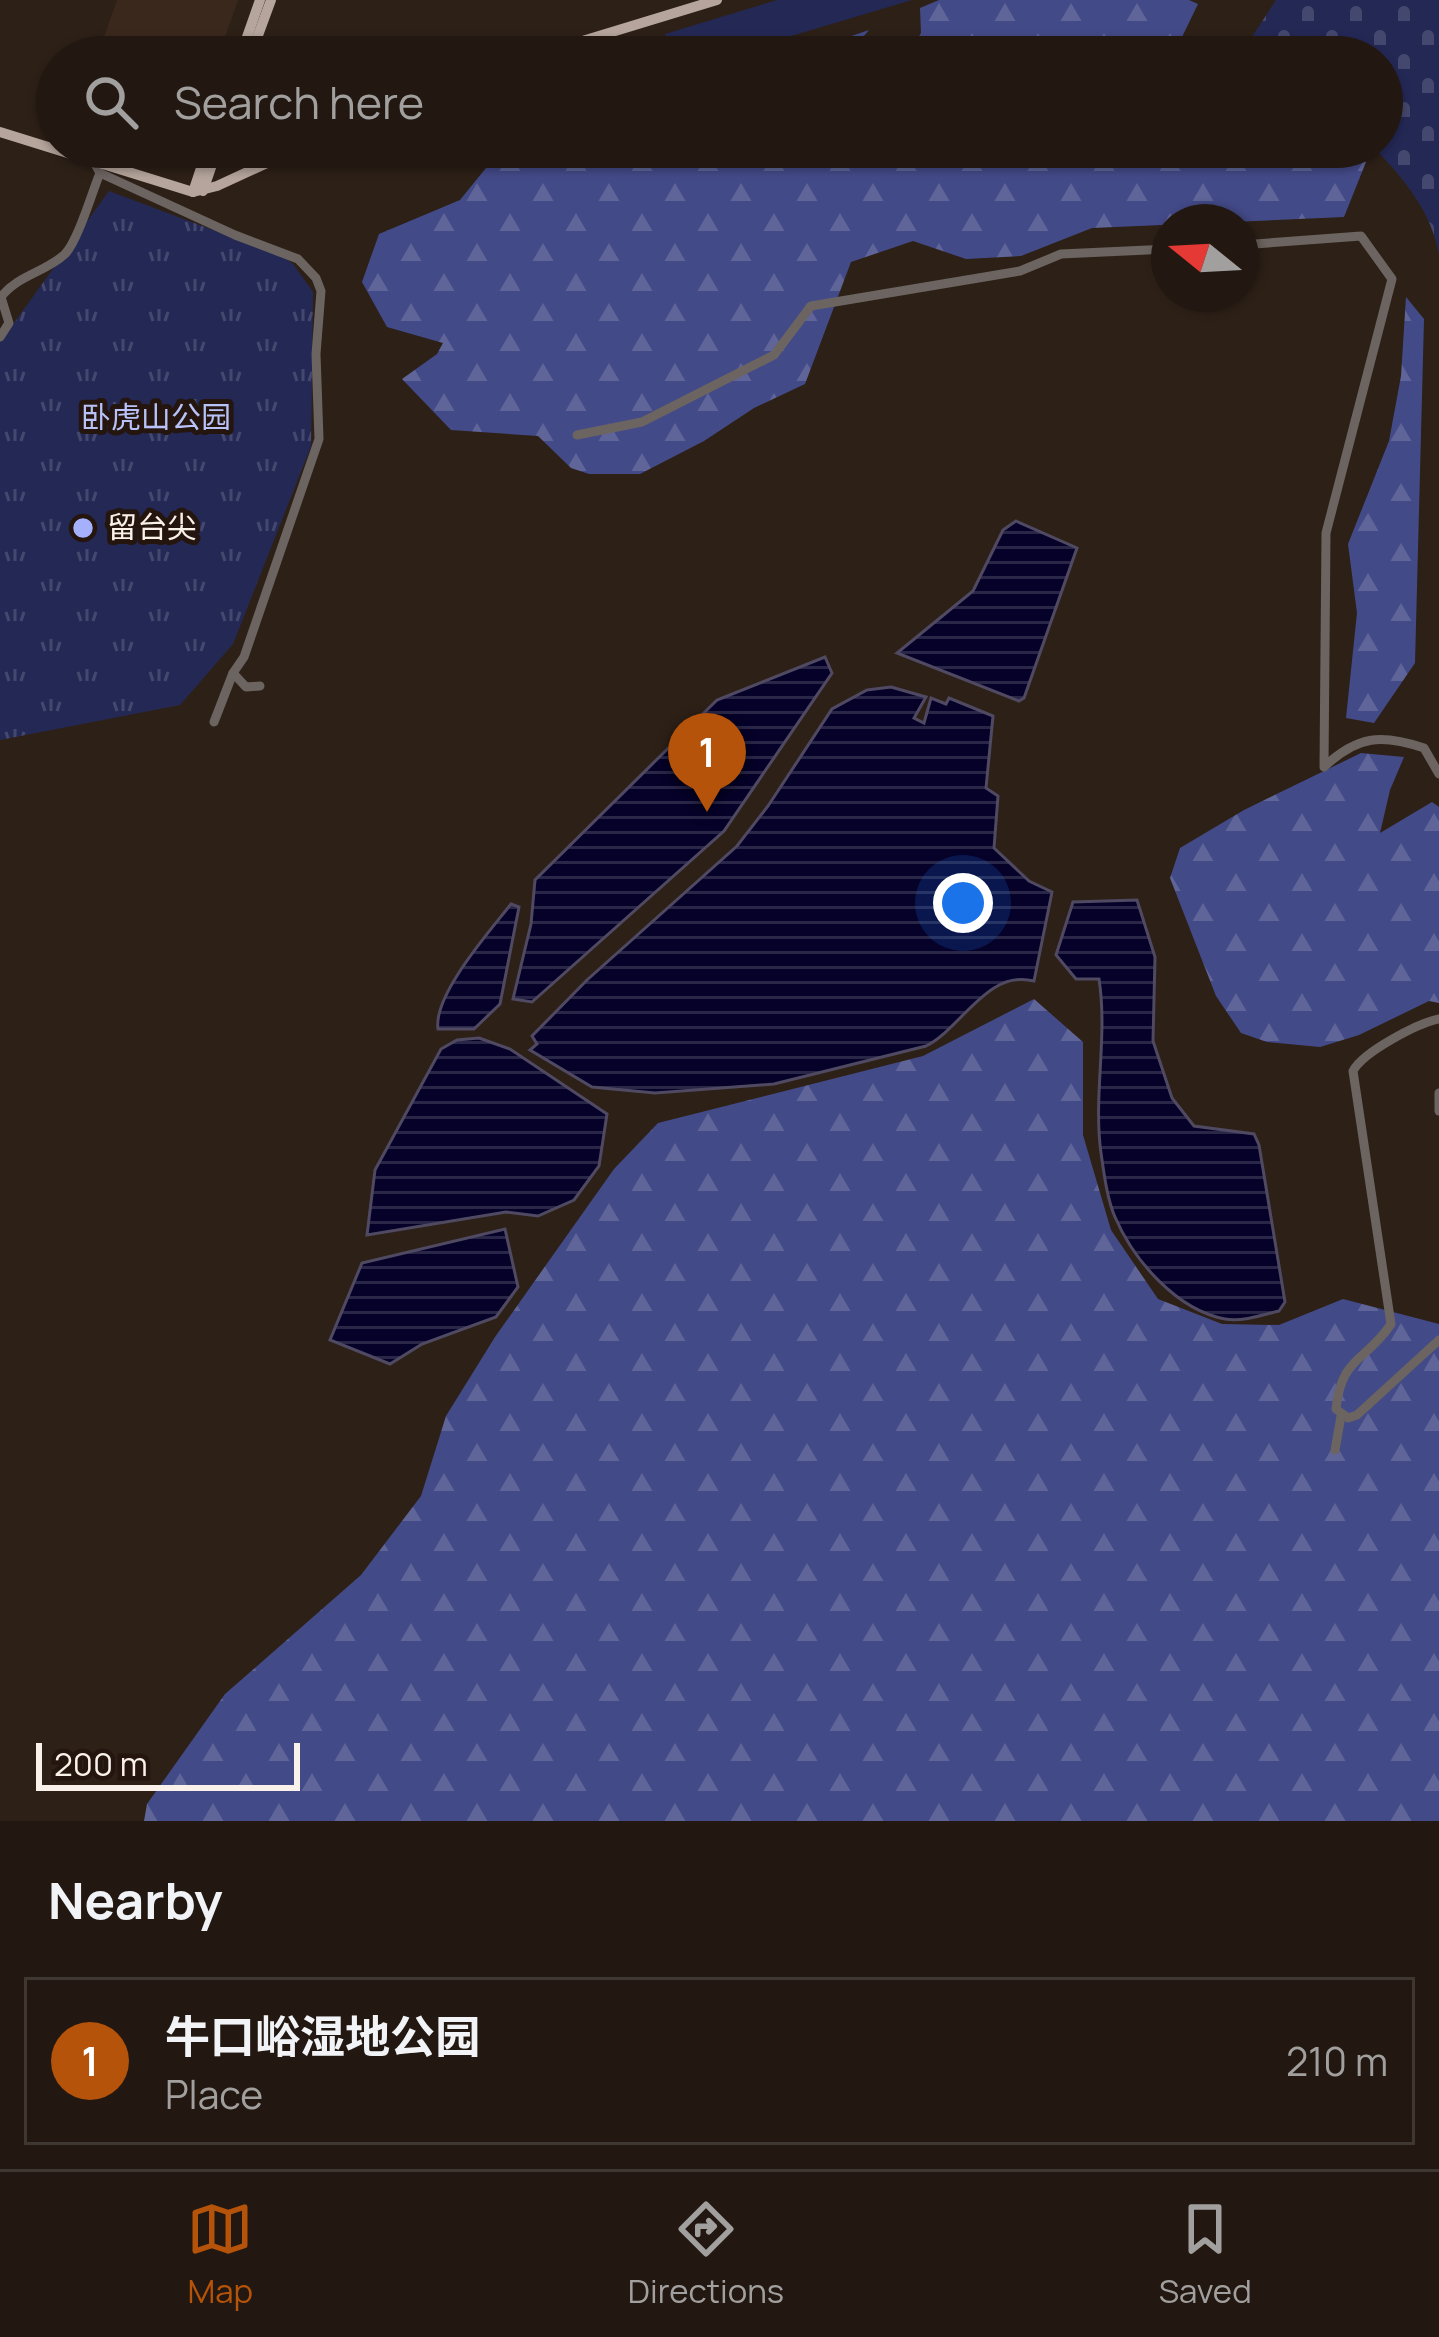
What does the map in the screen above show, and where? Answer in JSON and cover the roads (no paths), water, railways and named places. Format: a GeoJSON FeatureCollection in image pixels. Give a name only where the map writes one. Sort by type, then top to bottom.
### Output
{"type":"FeatureCollection","features":[{"type":"Feature","properties":{"kind":"main road"},"geometry":{"type":"LineString","coordinates":[[247,36],[260,0]]}},
{"type":"Feature","properties":{"kind":"main road"},"geometry":{"type":"LineString","coordinates":[[258,36],[271,0]]}},
{"type":"Feature","properties":{"kind":"main road"},"geometry":{"type":"LineString","coordinates":[[581,36],[698,0]]}},
{"type":"Feature","properties":{"kind":"main road"},"geometry":{"type":"LineString","coordinates":[[599,36],[717,0]]}},
{"type":"Feature","properties":{"kind":"main road"},"geometry":{"type":"LineString","coordinates":[[0,129],[36,138]]}},
{"type":"Feature","properties":{"kind":"main road"},"geometry":{"type":"LineString","coordinates":[[0,129],[36,143]]}},
{"type":"Feature","properties":{"kind":"main road"},"geometry":{"type":"LineString","coordinates":[[97,168],[199,188],[249,168]]}},
{"type":"Feature","properties":{"kind":"main road"},"geometry":{"type":"LineString","coordinates":[[135,168],[199,188],[243,168]]}},
{"type":"Feature","properties":{"kind":"main road"},"geometry":{"type":"LineString","coordinates":[[199,188],[203,168]]}},
{"type":"Feature","properties":{"kind":"main road"},"geometry":{"type":"LineString","coordinates":[[199,188],[210,168]]}},
{"type":"Feature","properties":{"kind":"street"},"geometry":{"type":"LineString","coordinates":[[0,337],[9,323],[0,297],[23,276],[66,253],[97,168],[235,235],[298,259],[316,278],[321,291],[316,354],[319,439],[244,657],[214,722]]}},
{"type":"Feature","properties":{"kind":"street"},"geometry":{"type":"LineString","coordinates":[[1259,244],[1361,236],[1390,273],[1326,533],[1324,767],[1336,756],[1377,737],[1424,748],[1439,774]]}},
{"type":"Feature","properties":{"kind":"street"},"geometry":{"type":"LineString","coordinates":[[577,436],[641,422],[774,355],[811,306],[1020,271],[1060,254],[1151,250]]}},
{"type":"Feature","properties":{"kind":"street"},"geometry":{"type":"LineString","coordinates":[[233,673],[246,687],[260,686]]}},
{"type":"Feature","properties":{"kind":"street"},"geometry":{"type":"LineString","coordinates":[[1335,1450],[1341,1416],[1336,1409],[1339,1383],[1353,1361],[1391,1324],[1353,1071],[1364,1056],[1420,1024],[1439,1019]]}},
{"type":"Feature","properties":{"kind":"street"},"geometry":{"type":"LineString","coordinates":[[1439,1093],[1439,1111]]}},
{"type":"Feature","properties":{"kind":"street"},"geometry":{"type":"LineString","coordinates":[[1341,1416],[1357,1414],[1439,1340]]}},
{"type":"Feature","properties":{"kind":"place","name":"留台尖"},"geometry":{"type":"Point","coordinates":[83,528]}},
{"type":"Feature","properties":{"kind":"place","name":"牛口峪湿地公园"},"geometry":{"type":"Point","coordinates":[707,812]}},
{"type":"Feature","properties":{"kind":"park label","name":"卧虎山公园"},"geometry":{"type":"Point","coordinates":[156,418]}}]}
